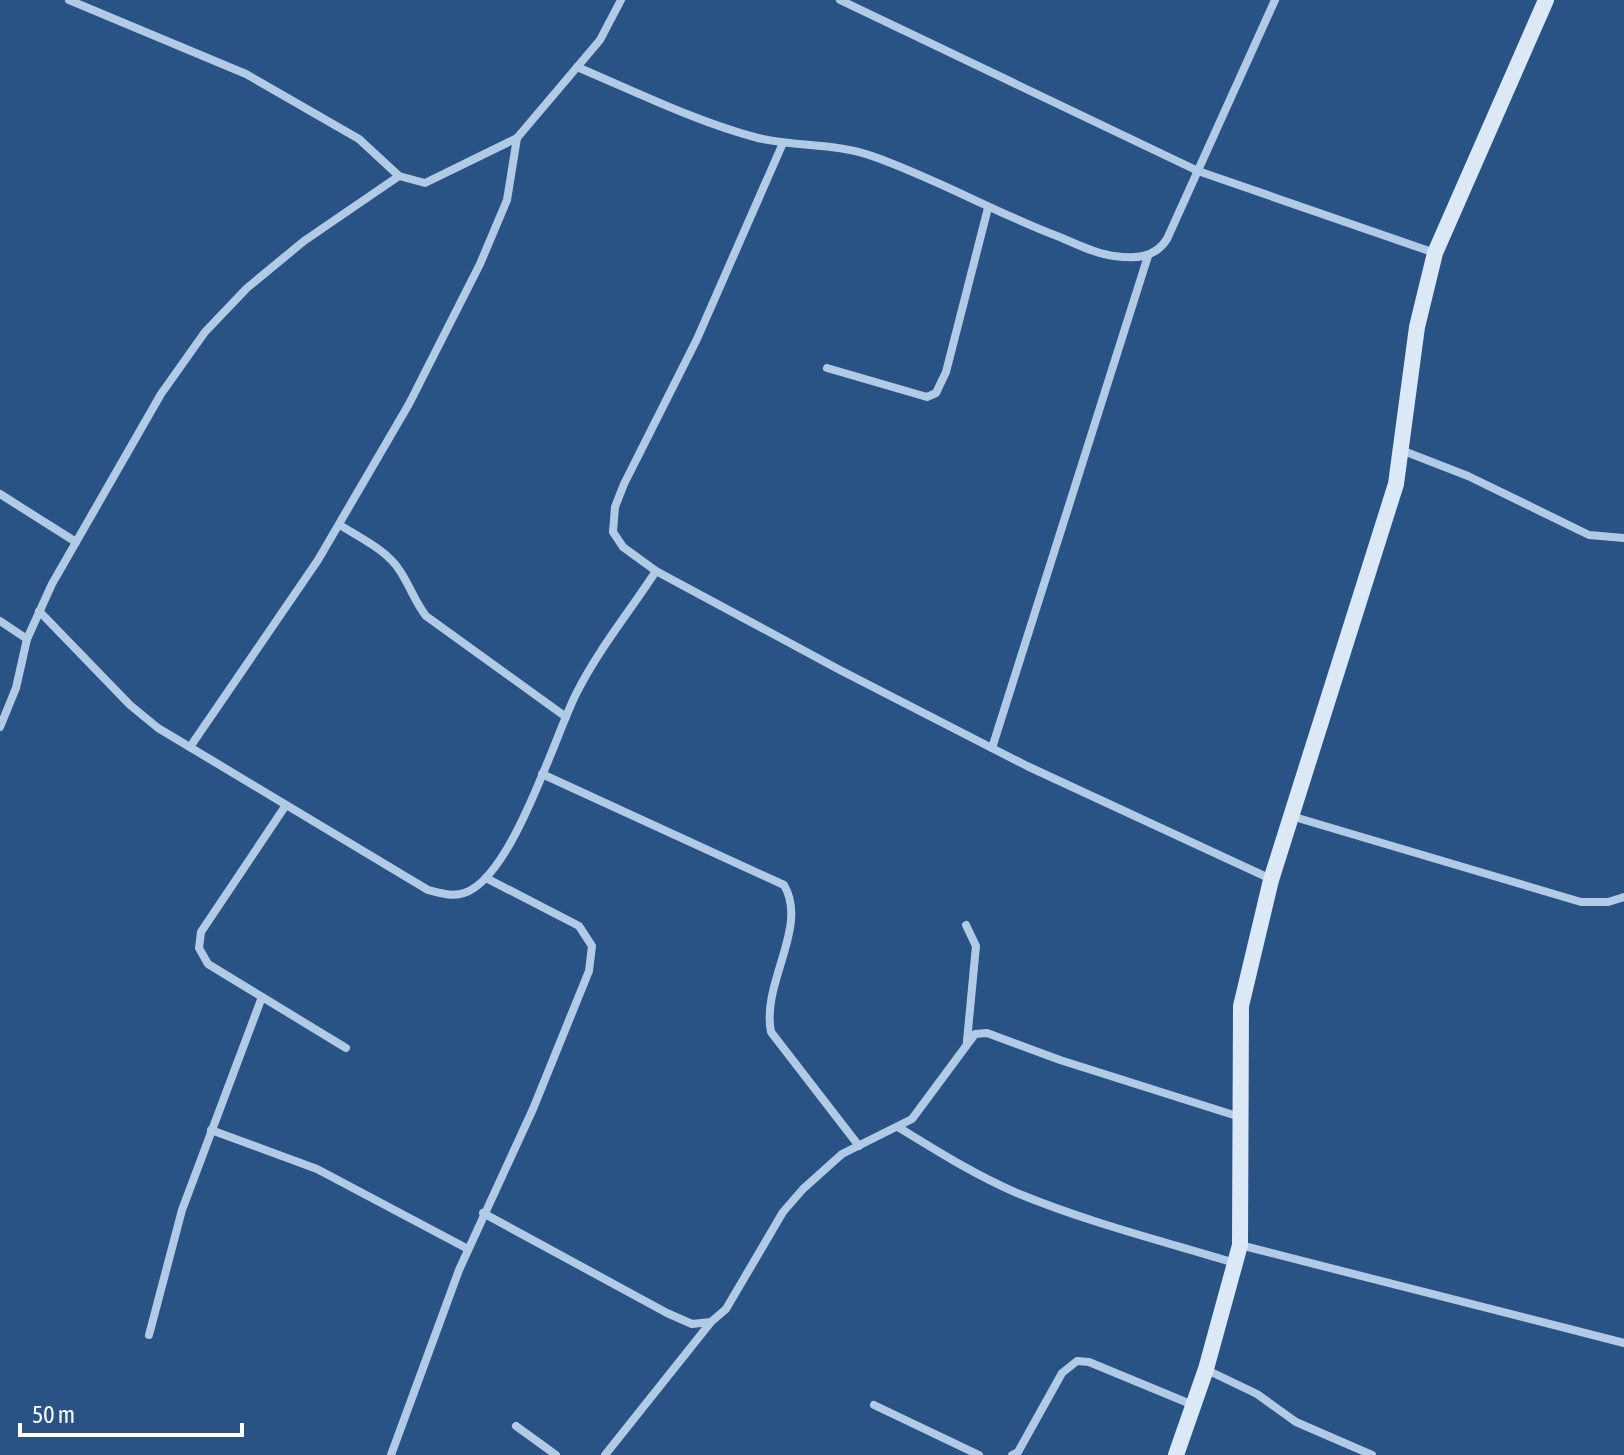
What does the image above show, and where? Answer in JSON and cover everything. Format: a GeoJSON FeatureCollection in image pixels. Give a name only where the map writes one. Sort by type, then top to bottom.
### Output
{"type":"FeatureCollection","features":[{"type":"Feature","properties":{"kind":"street"},"geometry":{"type":"LineString","coordinates":[[69,0],[246,74],[359,139],[399,176],[425,183],[517,138],[600,40],[621,0]]}},
{"type":"Feature","properties":{"kind":"street"},"geometry":{"type":"LineString","coordinates":[[840,0],[1198,171],[1435,253]]}},
{"type":"Feature","properties":{"kind":"street"},"geometry":{"type":"LineString","coordinates":[[577,67],[725,128],[783,143],[841,148],[869,155],[988,208],[1110,256],[1133,258],[1160,250],[1167,239],[1275,0]]}},
{"type":"Feature","properties":{"kind":"street"},"geometry":{"type":"LineString","coordinates":[[1176,1455],[1206,1369],[1240,1245],[1241,1006],[1271,880],[1396,484],[1417,327],[1435,253],[1546,0]]}},
{"type":"Feature","properties":{"kind":"street"},"geometry":{"type":"LineString","coordinates":[[190,747],[340,525],[409,404],[480,264],[507,200],[517,138]]}},
{"type":"Feature","properties":{"kind":"street"},"geometry":{"type":"LineString","coordinates":[[783,143],[697,339],[624,484],[615,507],[613,532],[623,547],[656,571],[838,669],[992,748],[1271,880]]}},
{"type":"Feature","properties":{"kind":"street"},"geometry":{"type":"LineString","coordinates":[[0,727],[16,688],[27,639],[39,611],[161,394],[205,332],[247,288],[304,241],[399,176]]}},
{"type":"Feature","properties":{"kind":"street"},"geometry":{"type":"LineString","coordinates":[[827,368],[927,397],[936,393],[946,372],[988,208]]}},
{"type":"Feature","properties":{"kind":"street"},"geometry":{"type":"LineString","coordinates":[[992,748],[1148,256]]}},
{"type":"Feature","properties":{"kind":"street"},"geometry":{"type":"LineString","coordinates":[[1401,450],[1468,476],[1589,535],[1624,538]]}},
{"type":"Feature","properties":{"kind":"street"},"geometry":{"type":"LineString","coordinates":[[0,494],[76,542]]}},
{"type":"Feature","properties":{"kind":"street"},"geometry":{"type":"LineString","coordinates":[[340,525],[386,554],[400,570],[414,600],[426,616],[566,717]]}},
{"type":"Feature","properties":{"kind":"street"},"geometry":{"type":"LineString","coordinates":[[39,611],[130,705],[158,728],[428,890],[444,895],[465,893],[486,878],[509,847],[595,659],[656,571]]}},
{"type":"Feature","properties":{"kind":"street"},"geometry":{"type":"LineString","coordinates":[[0,621],[27,639]]}},
{"type":"Feature","properties":{"kind":"street"},"geometry":{"type":"LineString","coordinates":[[542,774],[784,885],[792,898],[793,917],[770,997],[768,1015],[771,1032],[859,1146]]}},
{"type":"Feature","properties":{"kind":"street"},"geometry":{"type":"LineString","coordinates":[[286,805],[201,932],[199,948],[208,964],[346,1048]]}},
{"type":"Feature","properties":{"kind":"street"},"geometry":{"type":"LineString","coordinates":[[1291,816],[1581,902],[1608,902],[1624,897]]}},
{"type":"Feature","properties":{"kind":"street"},"geometry":{"type":"LineString","coordinates":[[391,1455],[468,1249],[533,1109],[589,971],[592,946],[579,926],[486,878]]}},
{"type":"Feature","properties":{"kind":"street"},"geometry":{"type":"LineString","coordinates":[[966,925],[976,946],[967,1042]]}},
{"type":"Feature","properties":{"kind":"street"},"geometry":{"type":"LineString","coordinates":[[149,1335],[182,1210],[262,997]]}},
{"type":"Feature","properties":{"kind":"street"},"geometry":{"type":"LineString","coordinates":[[605,1455],[711,1322],[726,1309],[783,1212],[842,1154],[912,1119],[975,1034],[987,1033],[1060,1060],[1241,1117]]}},
{"type":"Feature","properties":{"kind":"street"},"geometry":{"type":"LineString","coordinates":[[898,1127],[956,1162],[1026,1196],[1061,1210],[1235,1263]]}},
{"type":"Feature","properties":{"kind":"street"},"geometry":{"type":"LineString","coordinates":[[211,1130],[317,1169],[468,1249]]}},
{"type":"Feature","properties":{"kind":"street"},"geometry":{"type":"LineString","coordinates":[[483,1213],[667,1313],[692,1324],[711,1322]]}},
{"type":"Feature","properties":{"kind":"street"},"geometry":{"type":"LineString","coordinates":[[1240,1245],[1624,1343]]}},
{"type":"Feature","properties":{"kind":"street"},"geometry":{"type":"LineString","coordinates":[[1012,1455],[1018,1452],[1062,1373],[1077,1361],[1089,1362],[1193,1405]]}},
{"type":"Feature","properties":{"kind":"street"},"geometry":{"type":"LineString","coordinates":[[1206,1369],[1257,1394],[1296,1422],[1372,1455]]}},
{"type":"Feature","properties":{"kind":"street"},"geometry":{"type":"LineString","coordinates":[[874,1405],[979,1455]]}},
{"type":"Feature","properties":{"kind":"street"},"geometry":{"type":"LineString","coordinates":[[516,1426],[556,1455]]}}]}
